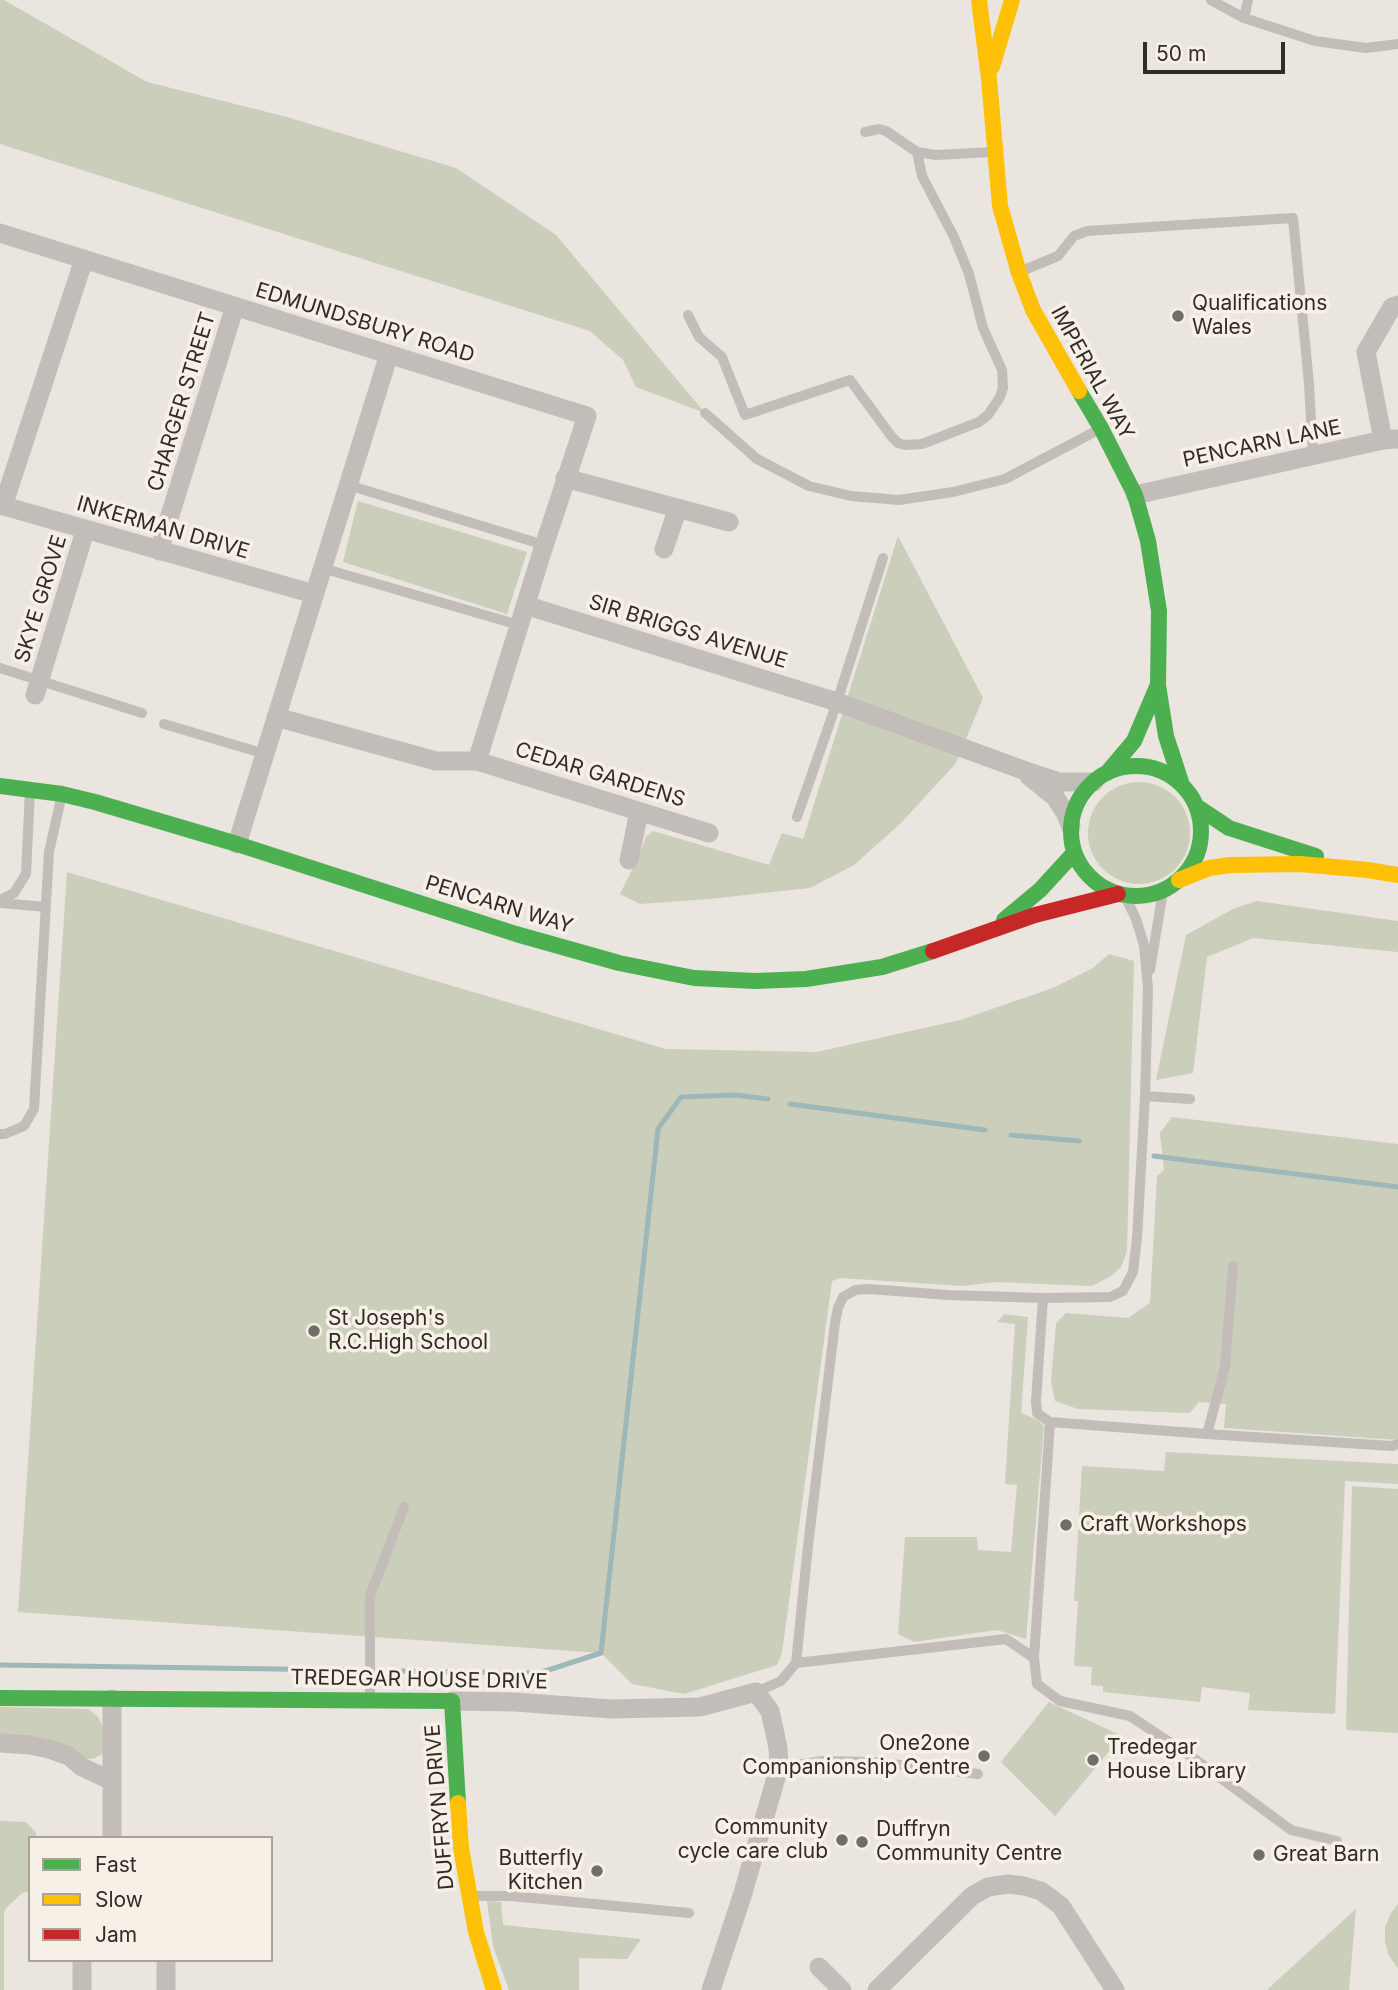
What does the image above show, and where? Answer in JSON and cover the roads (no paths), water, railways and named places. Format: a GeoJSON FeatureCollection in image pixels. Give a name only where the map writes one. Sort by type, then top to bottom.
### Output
{"type":"FeatureCollection","features":[{"type":"Feature","properties":{"kind":"street","name":"IMPERIAL WAY"},"geometry":{"type":"LineString","coordinates":[[979,0],[1000,206],[1019,273],[1033,310],[1101,428],[1135,495],[1148,541],[1159,611],[1158,685],[1166,736],[1181,785]]}},
{"type":"Feature","properties":{"kind":"street","name":"IMPERIAL WAY"},"geometry":{"type":"LineString","coordinates":[[989,79],[1012,0]]}},
{"type":"Feature","properties":{"kind":"street","name":"EDMUNDSBURY ROAD"},"geometry":{"type":"LineString","coordinates":[[0,233],[587,416],[565,478],[477,761]]}},
{"type":"Feature","properties":{"kind":"street"},"geometry":{"type":"LineString","coordinates":[[1,506],[85,259]]}},
{"type":"Feature","properties":{"kind":"street"},"geometry":{"type":"LineString","coordinates":[[1391,439],[1366,352],[1392,307],[1398,305]]}},
{"type":"Feature","properties":{"kind":"street","name":"CHARGER STREET"},"geometry":{"type":"LineString","coordinates":[[159,551],[235,306]]}},
{"type":"Feature","properties":{"kind":"street"},"geometry":{"type":"LineString","coordinates":[[237,844],[389,354]]}},
{"type":"Feature","properties":{"kind":"street","name":"PENCARN LANE"},"geometry":{"type":"LineString","coordinates":[[1135,495],[1391,439]]}},
{"type":"Feature","properties":{"kind":"street"},"geometry":{"type":"LineString","coordinates":[[565,478],[729,522]]}},
{"type":"Feature","properties":{"kind":"street","name":"INKERMAN DRIVE"},"geometry":{"type":"LineString","coordinates":[[1,506],[314,594]]}},
{"type":"Feature","properties":{"kind":"street"},"geometry":{"type":"LineString","coordinates":[[664,549],[678,508]]}},
{"type":"Feature","properties":{"kind":"street","name":"SKYE GROVE"},"geometry":{"type":"LineString","coordinates":[[38,687],[85,531]]}},
{"type":"Feature","properties":{"kind":"street","name":"SIR BRIGGS AVENUE"},"geometry":{"type":"LineString","coordinates":[[525,605],[837,702],[1059,782],[1101,777]]}},
{"type":"Feature","properties":{"kind":"street","name":"IMPERIAL WAY"},"geometry":{"type":"LineString","coordinates":[[1101,777],[1134,741],[1158,685]]}},
{"type":"Feature","properties":{"kind":"street"},"geometry":{"type":"LineString","coordinates":[[276,717],[436,761],[477,761]]}},
{"type":"Feature","properties":{"kind":"street","name":"CEDAR GARDENS"},"geometry":{"type":"LineString","coordinates":[[477,761],[709,833]]}},
{"type":"Feature","properties":{"kind":"street"},"geometry":{"type":"LineString","coordinates":[[1179,880],[1192,864],[1200,846],[1201,825],[1190,794],[1165,773],[1146,767],[1126,767],[1101,777],[1079,799],[1074,813],[1071,827],[1074,853],[1084,872],[1099,885],[1121,895],[1144,896],[1163,891],[1179,880],[1209,868],[1231,865],[1300,864],[1398,875]]}},
{"type":"Feature","properties":{"kind":"street","name":"SIR BRIGGS AVENUE"},"geometry":{"type":"LineString","coordinates":[[1023,770],[1055,797],[1071,827]]}},
{"type":"Feature","properties":{"kind":"street","name":"PENCARN WAY"},"geometry":{"type":"LineString","coordinates":[[0,786],[62,794],[237,844],[529,937],[619,963],[694,978],[755,981],[806,979],[882,967],[1077,903],[1121,895]]}},
{"type":"Feature","properties":{"kind":"street"},"geometry":{"type":"LineString","coordinates":[[1196,806],[1229,828],[1290,849],[1368,870]]}},
{"type":"Feature","properties":{"kind":"street"},"geometry":{"type":"LineString","coordinates":[[629,860],[639,812]]}},
{"type":"Feature","properties":{"kind":"street","name":"PENCARN WAY"},"geometry":{"type":"LineString","coordinates":[[991,930],[1040,890],[1074,853]]}},
{"type":"Feature","properties":{"kind":"street"},"geometry":{"type":"LineString","coordinates":[[711,1990],[743,1893],[779,1767],[770,1711],[756,1692]]}},
{"type":"Feature","properties":{"kind":"street","name":"TREDEGAR HOUSE DRIVE"},"geometry":{"type":"LineString","coordinates":[[0,1698],[515,1702],[611,1709],[700,1707],[756,1692]]}},
{"type":"Feature","properties":{"kind":"street"},"geometry":{"type":"LineString","coordinates":[[112,1699],[112,1836]]}},
{"type":"Feature","properties":{"kind":"street","name":"DUFFRYN DRIVE"},"geometry":{"type":"LineString","coordinates":[[453,1701],[461,1848],[476,1932],[494,1990]]}},
{"type":"Feature","properties":{"kind":"street"},"geometry":{"type":"LineString","coordinates":[[0,1743],[49,1749],[69,1756],[82,1767],[112,1781]]}},
{"type":"Feature","properties":{"kind":"street"},"geometry":{"type":"LineString","coordinates":[[877,1990],[972,1896],[988,1887],[1008,1884],[1041,1891],[1061,1906],[1115,1990]]}},
{"type":"Feature","properties":{"kind":"street"},"geometry":{"type":"LineString","coordinates":[[82,1962],[82,1990]]}},
{"type":"Feature","properties":{"kind":"street"},"geometry":{"type":"LineString","coordinates":[[166,1962],[166,1990]]}},
{"type":"Feature","properties":{"kind":"street"},"geometry":{"type":"LineString","coordinates":[[819,1966],[842,1990]]}},
{"type":"Feature","properties":{"kind":"lane"},"geometry":{"type":"LineString","coordinates":[[1211,0],[1244,18],[1315,41],[1366,48],[1398,44]]}},
{"type":"Feature","properties":{"kind":"lane"},"geometry":{"type":"LineString","coordinates":[[1244,18],[1248,0]]}},
{"type":"Feature","properties":{"kind":"lane"},"geometry":{"type":"LineString","coordinates":[[865,132],[886,131],[917,152],[936,155],[993,152]]}},
{"type":"Feature","properties":{"kind":"lane"},"geometry":{"type":"LineString","coordinates":[[688,314],[699,337],[722,357],[745,415],[850,380],[898,443],[922,444],[979,422],[988,415],[1000,397],[1004,379],[1002,370],[983,328],[965,263],[922,176],[917,152]]}},
{"type":"Feature","properties":{"kind":"lane"},"geometry":{"type":"LineString","coordinates":[[1019,273],[1058,256],[1074,236],[1087,231],[1293,218],[1314,456]]}},
{"type":"Feature","properties":{"kind":"lane"},"geometry":{"type":"LineString","coordinates":[[705,413],[757,460],[808,486],[851,496],[899,500],[953,492],[1005,479],[1101,428]]}},
{"type":"Feature","properties":{"kind":"lane"},"geometry":{"type":"LineString","coordinates":[[348,485],[544,545]]}},
{"type":"Feature","properties":{"kind":"lane"},"geometry":{"type":"LineString","coordinates":[[797,817],[883,558]]}},
{"type":"Feature","properties":{"kind":"lane"},"geometry":{"type":"LineString","coordinates":[[322,568],[519,625]]}},
{"type":"Feature","properties":{"kind":"lane","name":"SKYE GROVE"},"geometry":{"type":"LineString","coordinates":[[0,668],[38,687],[142,713]]}},
{"type":"Feature","properties":{"kind":"lane"},"geometry":{"type":"LineString","coordinates":[[164,724],[265,754]]}},
{"type":"Feature","properties":{"kind":"lane"},"geometry":{"type":"LineString","coordinates":[[0,902],[14,893],[26,874],[30,789]]}},
{"type":"Feature","properties":{"kind":"lane"},"geometry":{"type":"LineString","coordinates":[[0,1134],[24,1126],[34,1109],[49,852],[62,794]]}},
{"type":"Feature","properties":{"kind":"lane"},"geometry":{"type":"LineString","coordinates":[[756,1692],[781,1681],[796,1663],[835,1323],[843,1297],[855,1290],[869,1289],[948,1295],[1110,1297],[1123,1290],[1133,1272],[1137,1238],[1148,988],[1163,891]]}},
{"type":"Feature","properties":{"kind":"lane"},"geometry":{"type":"LineString","coordinates":[[1121,895],[1136,919],[1144,945],[1148,988]]}},
{"type":"Feature","properties":{"kind":"lane"},"geometry":{"type":"LineString","coordinates":[[0,902],[46,907]]}},
{"type":"Feature","properties":{"kind":"lane"},"geometry":{"type":"LineString","coordinates":[[1144,1097],[1190,1099]]}},
{"type":"Feature","properties":{"kind":"lane"},"geometry":{"type":"LineString","coordinates":[[1207,1434],[1225,1367],[1233,1266]]}},
{"type":"Feature","properties":{"kind":"lane"},"geometry":{"type":"LineString","coordinates":[[1043,1298],[1036,1401],[1037,1413],[1050,1422],[1392,1446],[1398,1444]]}},
{"type":"Feature","properties":{"kind":"lane"},"geometry":{"type":"LineString","coordinates":[[1050,1422],[1034,1658],[1037,1684],[1060,1701],[1130,1716],[1192,1757],[1291,1830],[1337,1841]]}},
{"type":"Feature","properties":{"kind":"lane"},"geometry":{"type":"LineString","coordinates":[[370,1700],[370,1595],[404,1507]]}},
{"type":"Feature","properties":{"kind":"lane"},"geometry":{"type":"LineString","coordinates":[[796,1663],[1006,1639],[1034,1658]]}},
{"type":"Feature","properties":{"kind":"lane"},"geometry":{"type":"LineString","coordinates":[[779,1767],[823,1761],[873,1762],[978,1774]]}},
{"type":"Feature","properties":{"kind":"lane"},"geometry":{"type":"LineString","coordinates":[[469,1896],[512,1896],[689,1913]]}},
{"type":"Feature","properties":{"kind":"waterway"},"geometry":{"type":"LineString","coordinates":[[396,1671],[539,1673],[601,1653],[658,1129],[681,1097],[735,1095],[768,1099]]}},
{"type":"Feature","properties":{"kind":"waterway"},"geometry":{"type":"LineString","coordinates":[[790,1104],[985,1130]]}},
{"type":"Feature","properties":{"kind":"waterway"},"geometry":{"type":"LineString","coordinates":[[1011,1135],[1079,1141]]}},
{"type":"Feature","properties":{"kind":"waterway"},"geometry":{"type":"LineString","coordinates":[[1154,1156],[1398,1187]]}},
{"type":"Feature","properties":{"kind":"waterway"},"geometry":{"type":"LineString","coordinates":[[0,1665],[347,1670]]}},
{"type":"Feature","properties":{"kind":"place","name":"Qualifications Wales"},"geometry":{"type":"Point","coordinates":[1178,316]}},
{"type":"Feature","properties":{"kind":"place","name":"St Joseph's R.C.High School"},"geometry":{"type":"Point","coordinates":[314,1331]}},
{"type":"Feature","properties":{"kind":"place","name":"Craft Workshops"},"geometry":{"type":"Point","coordinates":[1066,1525]}},
{"type":"Feature","properties":{"kind":"place","name":"One2one Companionship Centre"},"geometry":{"type":"Point","coordinates":[984,1756]}},
{"type":"Feature","properties":{"kind":"place","name":"Tredegar House Library"},"geometry":{"type":"Point","coordinates":[1093,1760]}},
{"type":"Feature","properties":{"kind":"place","name":"Community cycle care club"},"geometry":{"type":"Point","coordinates":[842,1840]}},
{"type":"Feature","properties":{"kind":"place","name":"Duffryn Community Centre"},"geometry":{"type":"Point","coordinates":[862,1842]}},
{"type":"Feature","properties":{"kind":"place","name":"Great Barn"},"geometry":{"type":"Point","coordinates":[1259,1855]}},
{"type":"Feature","properties":{"kind":"place","name":"Butterfly Kitchen"},"geometry":{"type":"Point","coordinates":[597,1871]}}]}
